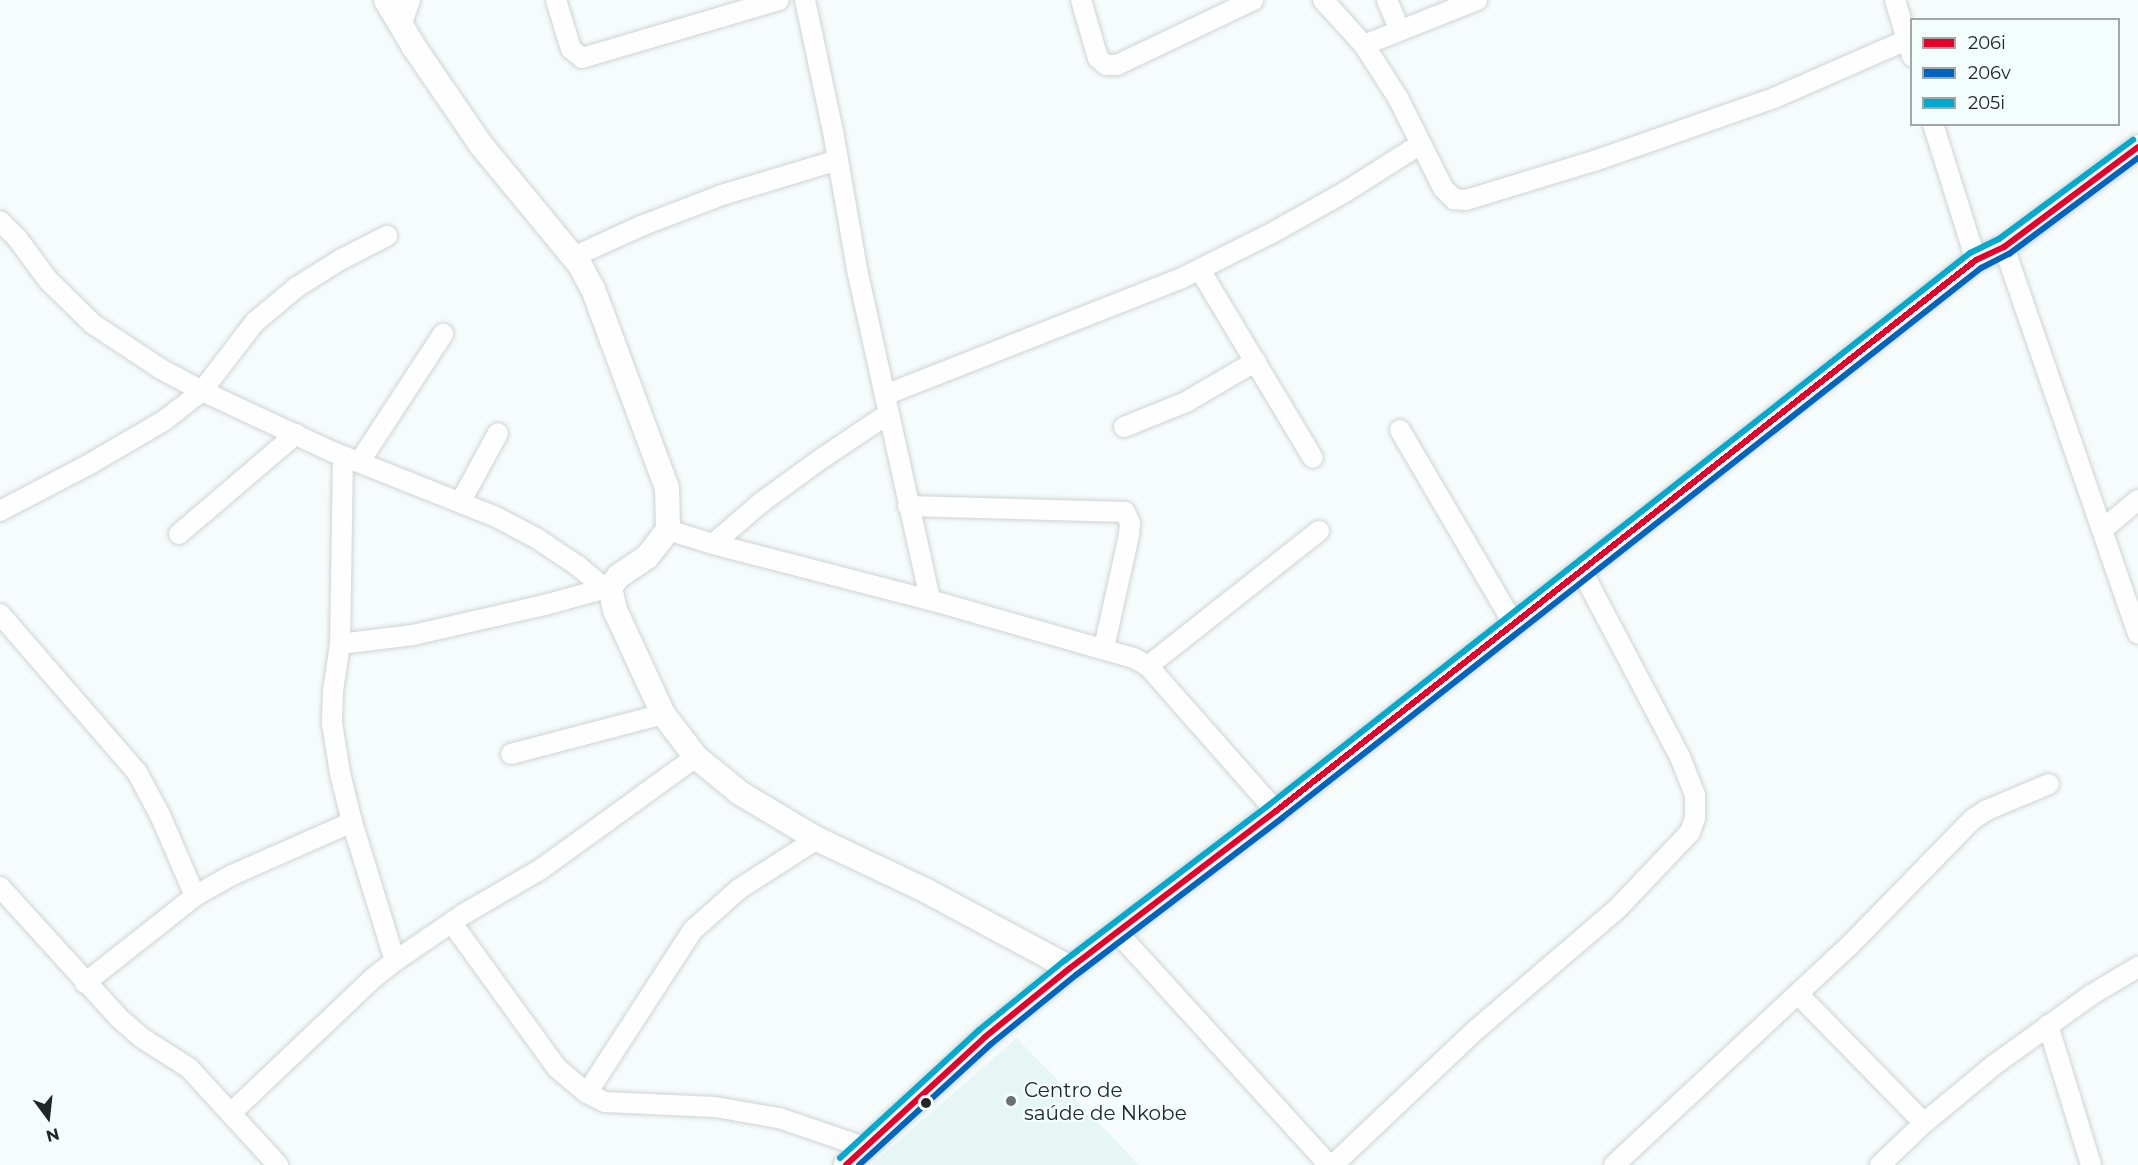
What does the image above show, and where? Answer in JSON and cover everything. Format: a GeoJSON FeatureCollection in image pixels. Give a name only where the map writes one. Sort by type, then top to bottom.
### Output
{"type":"FeatureCollection","features":[{"type":"Feature","properties":{"kind":"street"},"geometry":{"type":"LineString","coordinates":[[340,644],[423,632],[607,587],[647,557],[668,530],[667,488],[593,289],[573,258],[481,145],[386,0]]}},
{"type":"Feature","properties":{"kind":"street"},"geometry":{"type":"LineString","coordinates":[[401,26],[410,0]]}},
{"type":"Feature","properties":{"kind":"street"},"geometry":{"type":"LineString","coordinates":[[556,0],[571,49],[582,58],[779,0]]}},
{"type":"Feature","properties":{"kind":"street"},"geometry":{"type":"LineString","coordinates":[[805,0],[838,160],[858,274],[930,600]]}},
{"type":"Feature","properties":{"kind":"street"},"geometry":{"type":"LineString","coordinates":[[1081,0],[1098,58],[1106,65],[1117,65],[1253,0]]}},
{"type":"Feature","properties":{"kind":"street"},"geometry":{"type":"LineString","coordinates":[[1323,0],[1365,45],[1398,98],[1419,145],[1443,188],[1454,199],[1466,200],[1597,160],[1909,48],[1895,0]]}},
{"type":"Feature","properties":{"kind":"street"},"geometry":{"type":"LineString","coordinates":[[1387,0],[1400,30]]}},
{"type":"Feature","properties":{"kind":"street"},"geometry":{"type":"LineString","coordinates":[[1365,45],[1477,0]]}},
{"type":"Feature","properties":{"kind":"street"},"geometry":{"type":"LineString","coordinates":[[1934,126],[1976,260]]}},
{"type":"Feature","properties":{"kind":"street"},"geometry":{"type":"LineString","coordinates":[[713,544],[762,502],[818,461],[886,404],[1200,270],[1345,192],[1419,145]]}},
{"type":"Feature","properties":{"kind":"street"},"geometry":{"type":"LineString","coordinates":[[846,1165],[985,1037],[1070,968],[1275,811],[1976,260],[2004,247],[2138,147]]}},
{"type":"Feature","properties":{"kind":"street"},"geometry":{"type":"LineString","coordinates":[[573,258],[641,226],[722,195],[838,160]]}},
{"type":"Feature","properties":{"kind":"street"},"geometry":{"type":"LineString","coordinates":[[0,221],[17,238],[48,280],[93,324],[161,369],[202,391],[296,434],[461,501],[536,538],[578,566],[607,587],[615,610],[663,714],[696,758],[740,793],[817,839],[925,890],[1070,968]]}},
{"type":"Feature","properties":{"kind":"street"},"geometry":{"type":"LineString","coordinates":[[0,511],[165,420],[202,391],[255,322],[297,287],[340,260],[387,236]]}},
{"type":"Feature","properties":{"kind":"street"},"geometry":{"type":"LineString","coordinates":[[2004,247],[2138,633]]}},
{"type":"Feature","properties":{"kind":"street"},"geometry":{"type":"LineString","coordinates":[[1200,270],[1313,458]]}},
{"type":"Feature","properties":{"kind":"street"},"geometry":{"type":"LineString","coordinates":[[395,961],[352,822],[340,773],[332,723],[333,691],[340,644],[351,458],[443,334]]}},
{"type":"Feature","properties":{"kind":"street"},"geometry":{"type":"LineString","coordinates":[[1124,427],[1186,402],[1256,362]]}},
{"type":"Feature","properties":{"kind":"street"},"geometry":{"type":"LineString","coordinates":[[1400,430],[1514,624]]}},
{"type":"Feature","properties":{"kind":"street"},"geometry":{"type":"LineString","coordinates":[[461,501],[498,433]]}},
{"type":"Feature","properties":{"kind":"street"},"geometry":{"type":"LineString","coordinates":[[178,534],[296,434]]}},
{"type":"Feature","properties":{"kind":"street"},"geometry":{"type":"LineString","coordinates":[[2102,530],[2138,500]]}},
{"type":"Feature","properties":{"kind":"street"},"geometry":{"type":"LineString","coordinates":[[908,506],[1125,512],[1130,523],[1129,535],[1104,648]]}},
{"type":"Feature","properties":{"kind":"street"},"geometry":{"type":"LineString","coordinates":[[668,530],[713,544],[930,600],[1134,658],[1148,666],[1275,811]]}},
{"type":"Feature","properties":{"kind":"street"},"geometry":{"type":"LineString","coordinates":[[1148,666],[1319,531]]}},
{"type":"Feature","properties":{"kind":"street"},"geometry":{"type":"LineString","coordinates":[[1117,932],[1331,1165],[1477,1029],[1618,908],[1690,832],[1695,818],[1695,795],[1680,757],[1582,571]]}},
{"type":"Feature","properties":{"kind":"street"},"geometry":{"type":"LineString","coordinates":[[0,614],[137,771],[160,815],[195,896]]}},
{"type":"Feature","properties":{"kind":"street"},"geometry":{"type":"LineString","coordinates":[[511,754],[663,714]]}},
{"type":"Feature","properties":{"kind":"street"},"geometry":{"type":"LineString","coordinates":[[232,1112],[372,979],[395,961],[585,839],[696,758]]}},
{"type":"Feature","properties":{"kind":"street"},"geometry":{"type":"LineString","coordinates":[[1614,1165],[1849,946],[1973,819],[1987,810],[2049,784]]}},
{"type":"Feature","properties":{"kind":"street"},"geometry":{"type":"LineString","coordinates":[[85,983],[195,896],[232,875],[352,822]]}},
{"type":"Feature","properties":{"kind":"street"},"geometry":{"type":"LineString","coordinates":[[587,1093],[693,930],[739,889],[817,839]]}},
{"type":"Feature","properties":{"kind":"street"},"geometry":{"type":"LineString","coordinates":[[0,887],[36,924],[85,983],[141,1038],[189,1068],[232,1112],[278,1165]]}},
{"type":"Feature","properties":{"kind":"street"},"geometry":{"type":"LineString","coordinates":[[452,923],[557,1068],[587,1093],[605,1102],[715,1107],[779,1118],[864,1147]]}},
{"type":"Feature","properties":{"kind":"street"},"geometry":{"type":"LineString","coordinates":[[1880,1165],[1924,1123],[1994,1065],[2091,995],[2138,967]]}},
{"type":"Feature","properties":{"kind":"street"},"geometry":{"type":"LineString","coordinates":[[1798,994],[1924,1123]]}},
{"type":"Feature","properties":{"kind":"street"},"geometry":{"type":"LineString","coordinates":[[2048,1025],[2091,1165]]}},
{"type":"Feature","properties":{"kind":"shaded area","name":"Centro de saúde de Nkobe"},"geometry":{"type":"Polygon","coordinates":[[[1017,1038],[1139,1165],[871,1165],[1017,1038]]]}},
{"type":"Feature","properties":{"kind":"transit line","name":"205i"},"geometry":{"type":"LineString","coordinates":[[840,1158],[979,1030],[1064,961],[1270,804],[1970,253],[1999,239],[2133,140]]}},
{"type":"Feature","properties":{"kind":"transit line","name":"206i"},"geometry":{"type":"LineString","coordinates":[[846,1165],[985,1037],[1070,968],[1276,811],[1976,260],[2004,247],[2138,147]]}},
{"type":"Feature","properties":{"kind":"transit line","name":"206v"},"geometry":{"type":"LineString","coordinates":[[859,1165],[991,1044],[1076,975],[1282,818],[1981,268],[2009,254],[2138,158]]}},
{"type":"Feature","properties":{"kind":"place","name":"Centro de saúde de Nkobe"},"geometry":{"type":"Point","coordinates":[1011,1101]}}]}
